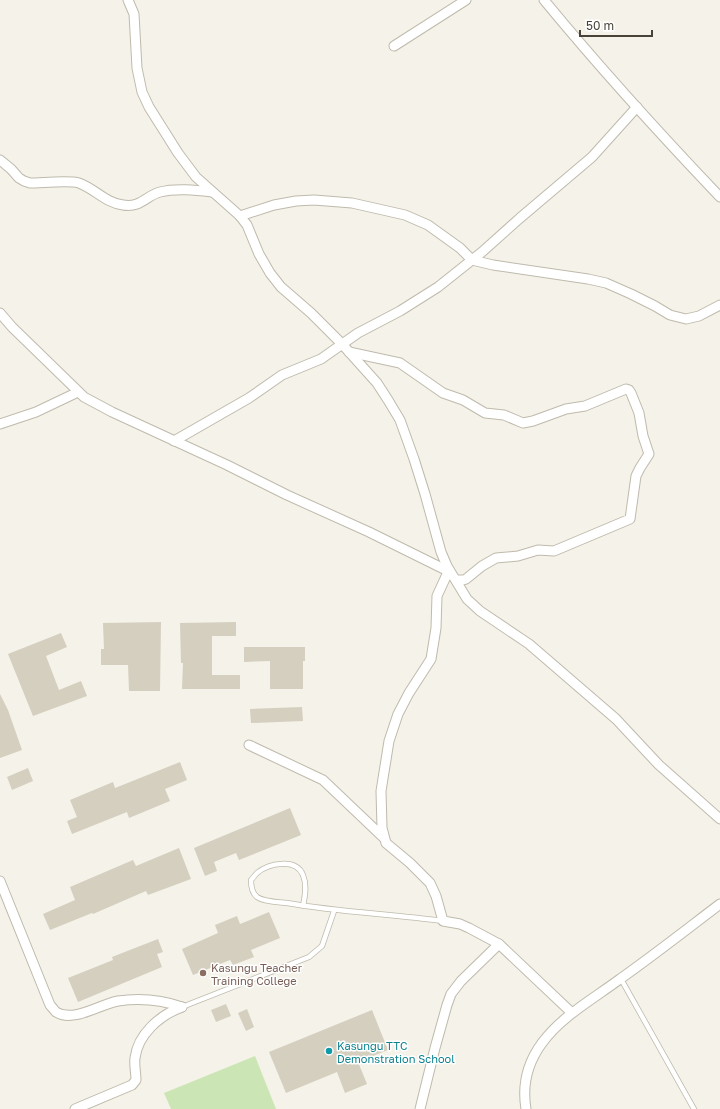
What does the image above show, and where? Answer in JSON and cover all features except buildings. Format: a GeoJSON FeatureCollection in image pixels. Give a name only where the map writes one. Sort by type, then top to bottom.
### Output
{"type":"FeatureCollection","features":[{"type":"Feature","properties":{"kind":"street"},"geometry":{"type":"LineString","coordinates":[[128,0],[134,14],[136,68],[144,97],[149,107],[178,153],[196,177],[240,216],[247,225],[259,254],[270,273],[281,287],[312,313],[377,383],[400,420],[421,481],[437,540],[449,570],[472,604],[529,644],[559,669],[616,719],[659,765],[720,819]]}},
{"type":"Feature","properties":{"kind":"street"},"geometry":{"type":"LineString","coordinates":[[394,46],[466,0]]}},
{"type":"Feature","properties":{"kind":"street"},"geometry":{"type":"LineString","coordinates":[[544,0],[572,34],[668,142],[720,197]]}},
{"type":"Feature","properties":{"kind":"street"},"geometry":{"type":"LineString","coordinates":[[174,441],[249,398],[282,375],[321,359],[358,333],[421,299],[438,287],[472,260],[592,157],[637,107]]}},
{"type":"Feature","properties":{"kind":"street"},"geometry":{"type":"LineString","coordinates":[[0,160],[24,181],[30,183],[77,183],[110,201],[123,205],[133,205],[146,200],[159,192],[176,190],[212,192]]}},
{"type":"Feature","properties":{"kind":"street"},"geometry":{"type":"LineString","coordinates":[[240,216],[274,205],[296,201],[314,200],[352,203],[405,215],[428,225],[460,248],[472,260],[493,265],[606,283],[631,294],[670,315],[686,319],[699,316],[720,305]]}},
{"type":"Feature","properties":{"kind":"street"},"geometry":{"type":"LineString","coordinates":[[0,313],[12,327],[84,397],[112,412],[227,465],[287,495],[449,570]]}},
{"type":"Feature","properties":{"kind":"street"},"geometry":{"type":"LineString","coordinates":[[349,352],[400,363],[443,393],[463,400],[485,413],[504,415],[524,423],[533,422],[572,407],[585,406],[626,389],[631,393],[639,413],[643,438],[649,454],[636,476],[630,519],[554,551],[538,550],[518,556],[496,558],[482,566],[466,579],[459,581],[456,580]]}},
{"type":"Feature","properties":{"kind":"street"},"geometry":{"type":"LineString","coordinates":[[0,424],[36,412],[78,392]]}},
{"type":"Feature","properties":{"kind":"street"},"geometry":{"type":"LineString","coordinates":[[384,838],[382,828],[381,791],[389,741],[398,714],[409,693],[431,659],[436,628],[437,596],[449,570]]}},
{"type":"Feature","properties":{"kind":"street"},"geometry":{"type":"LineString","coordinates":[[249,745],[323,780],[430,883],[436,896],[443,921],[460,924],[499,944],[572,1013]]}},
{"type":"Feature","properties":{"kind":"street"},"geometry":{"type":"LineString","coordinates":[[0,881],[50,1005],[56,1012],[74,1015],[117,1001],[139,1000],[168,1002],[182,1007]]}},
{"type":"Feature","properties":{"kind":"street"},"geometry":{"type":"LineString","coordinates":[[526,1109],[525,1084],[528,1068],[534,1056],[551,1032],[572,1013],[621,979],[720,904]]}},
{"type":"Feature","properties":{"kind":"street"},"geometry":{"type":"LineString","coordinates":[[420,1109],[435,1048],[451,994],[461,981],[499,944]]}},
{"type":"Feature","properties":{"kind":"street"},"geometry":{"type":"LineString","coordinates":[[75,1109],[135,1083],[135,1059],[144,1035],[167,1013],[182,1007]]}},
{"type":"Feature","properties":{"kind":"lane"},"geometry":{"type":"LineString","coordinates":[[303,906],[305,882],[303,874],[296,867],[286,863],[271,866],[257,872],[251,880],[251,888],[256,896],[263,900],[334,911],[443,921]]}},
{"type":"Feature","properties":{"kind":"lane"},"geometry":{"type":"LineString","coordinates":[[182,1007],[309,957],[322,946],[334,911]]}},
{"type":"Feature","properties":{"kind":"lane"},"geometry":{"type":"LineString","coordinates":[[621,979],[694,1109]]}},
{"type":"Feature","properties":{"kind":"green space"},"geometry":{"type":"Polygon","coordinates":[[[255,1056],[276,1109],[171,1109],[164,1093],[255,1056]]]}},
{"type":"Feature","properties":{"kind":"place","name":"Kasungu Teacher Training College"},"geometry":{"type":"Point","coordinates":[203,973]}},
{"type":"Feature","properties":{"kind":"place","name":"Kasungu TTC Demonstration School"},"geometry":{"type":"Point","coordinates":[329,1051]}}]}
